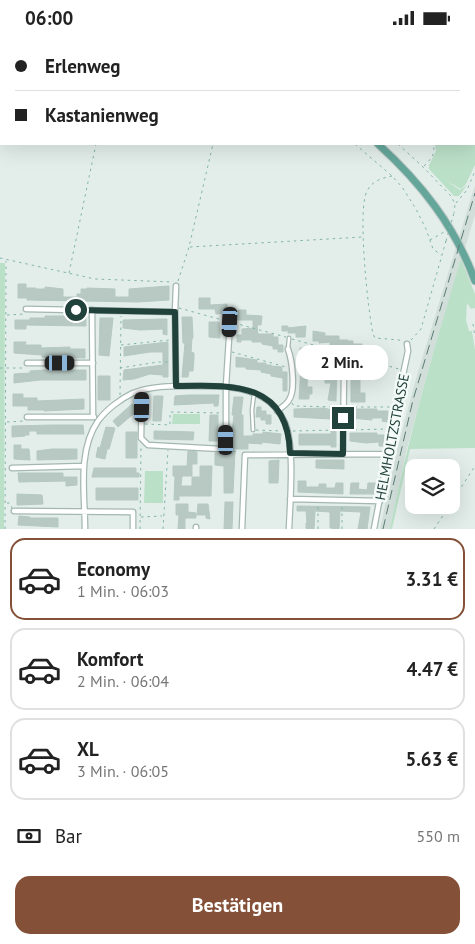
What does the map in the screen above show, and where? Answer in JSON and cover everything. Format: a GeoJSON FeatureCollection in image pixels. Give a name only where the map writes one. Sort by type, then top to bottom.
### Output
{"type":"FeatureCollection","features":[{"type":"Feature","properties":{"kind":"main road"},"geometry":{"type":"LineString","coordinates":[[379,145],[414,179],[431,199],[456,238],[475,281]]}},
{"type":"Feature","properties":{"kind":"street"},"geometry":{"type":"LineString","coordinates":[[176,286],[176,386]]}},
{"type":"Feature","properties":{"kind":"street"},"geometry":{"type":"LineString","coordinates":[[26,309],[175,312]]}},
{"type":"Feature","properties":{"kind":"street"},"geometry":{"type":"LineString","coordinates":[[92,310],[93,415],[98,421]]}},
{"type":"Feature","properties":{"kind":"street"},"geometry":{"type":"LineString","coordinates":[[142,390],[141,438],[148,445],[221,449],[225,445],[226,440],[226,386],[230,322]]}},
{"type":"Feature","properties":{"kind":"street","name":"HELMHOLTZSTRASSE"},"geometry":{"type":"LineString","coordinates":[[374,529],[408,351],[407,344]]}},
{"type":"Feature","properties":{"kind":"street"},"geometry":{"type":"LineString","coordinates":[[277,411],[289,401],[292,393],[292,361],[288,349]]}},
{"type":"Feature","properties":{"kind":"street"},"geometry":{"type":"LineString","coordinates":[[27,363],[92,363]]}},
{"type":"Feature","properties":{"kind":"street"},"geometry":{"type":"LineString","coordinates":[[343,454],[344,373],[347,363]]}},
{"type":"Feature","properties":{"kind":"street"},"geometry":{"type":"LineString","coordinates":[[85,529],[84,466],[90,439],[98,421],[120,401],[142,390],[176,386],[226,386],[241,388],[268,401],[281,416],[288,431],[290,453],[289,529]]}},
{"type":"Feature","properties":{"kind":"street"},"geometry":{"type":"LineString","coordinates":[[27,417],[93,415]]}},
{"type":"Feature","properties":{"kind":"street"},"geometry":{"type":"LineString","coordinates":[[242,529],[245,455],[290,453],[389,454]]}},
{"type":"Feature","properties":{"kind":"street"},"geometry":{"type":"LineString","coordinates":[[12,468],[84,466]]}},
{"type":"Feature","properties":{"kind":"street"},"geometry":{"type":"LineString","coordinates":[[290,499],[380,501]]}},
{"type":"Feature","properties":{"kind":"street"},"geometry":{"type":"LineString","coordinates":[[14,511],[133,512],[133,529]]}},
{"type":"Feature","properties":{"kind":"lane"},"geometry":{"type":"LineString","coordinates":[[288,349],[289,338]]}},
{"type":"Feature","properties":{"kind":"lane"},"geometry":{"type":"LineString","coordinates":[[347,363],[349,355]]}},
{"type":"Feature","properties":{"kind":"lane"},"geometry":{"type":"LineString","coordinates":[[253,429],[252,410],[254,393]]}},
{"type":"Feature","properties":{"kind":"path"},"geometry":{"type":"LineString","coordinates":[[69,274],[96,145]]}},
{"type":"Feature","properties":{"kind":"path"},"geometry":{"type":"LineString","coordinates":[[0,259],[95,279],[173,282],[176,286],[189,247],[213,145]]}},
{"type":"Feature","properties":{"kind":"path"},"geometry":{"type":"LineString","coordinates":[[356,145],[402,187],[416,209],[433,249],[442,255]]}},
{"type":"Feature","properties":{"kind":"path"},"geometry":{"type":"LineString","coordinates":[[392,176],[381,178],[372,184],[366,192],[363,237],[373,334],[375,338],[399,340],[407,344],[421,329],[455,204],[451,196],[399,145]]}},
{"type":"Feature","properties":{"kind":"path"},"geometry":{"type":"LineString","coordinates":[[423,167],[432,158],[435,151],[433,145]]}},
{"type":"Feature","properties":{"kind":"path"},"geometry":{"type":"LineString","coordinates":[[455,204],[463,197],[475,171]]}},
{"type":"Feature","properties":{"kind":"path"},"geometry":{"type":"LineString","coordinates":[[430,240],[444,231]]}},
{"type":"Feature","properties":{"kind":"path"},"geometry":{"type":"LineString","coordinates":[[189,247],[363,237]]}},
{"type":"Feature","properties":{"kind":"path"},"geometry":{"type":"LineString","coordinates":[[6,260],[6,529]]}},
{"type":"Feature","properties":{"kind":"path"},"geometry":{"type":"LineString","coordinates":[[6,315],[24,315],[26,309]]}},
{"type":"Feature","properties":{"kind":"path"},"geometry":{"type":"LineString","coordinates":[[120,401],[122,311]]}},
{"type":"Feature","properties":{"kind":"path"},"geometry":{"type":"LineString","coordinates":[[473,324],[475,337]]}},
{"type":"Feature","properties":{"kind":"path"},"geometry":{"type":"LineString","coordinates":[[121,345],[154,340],[175,340]]}},
{"type":"Feature","properties":{"kind":"path"},"geometry":{"type":"LineString","coordinates":[[229,351],[292,369]]}},
{"type":"Feature","properties":{"kind":"path"},"geometry":{"type":"LineString","coordinates":[[120,368],[158,362],[176,363]]}},
{"type":"Feature","properties":{"kind":"path"},"geometry":{"type":"LineString","coordinates":[[0,369],[24,369],[27,363]]}},
{"type":"Feature","properties":{"kind":"path"},"geometry":{"type":"LineString","coordinates":[[142,424],[170,425],[170,412],[226,413]]}},
{"type":"Feature","properties":{"kind":"path"},"geometry":{"type":"LineString","coordinates":[[6,422],[24,422],[27,417]]}},
{"type":"Feature","properties":{"kind":"path"},"geometry":{"type":"LineString","coordinates":[[253,429],[288,431],[394,429]]}},
{"type":"Feature","properties":{"kind":"path"},"geometry":{"type":"LineString","coordinates":[[140,529],[141,438]]}},
{"type":"Feature","properties":{"kind":"path"},"geometry":{"type":"LineString","coordinates":[[163,529],[168,446]]}},
{"type":"Feature","properties":{"kind":"path"},"geometry":{"type":"LineString","coordinates":[[221,449],[238,451],[245,455]]}},
{"type":"Feature","properties":{"kind":"path"},"geometry":{"type":"LineString","coordinates":[[6,461],[10,462],[12,468]]}},
{"type":"Feature","properties":{"kind":"path"},"geometry":{"type":"LineString","coordinates":[[460,489],[475,466]]}},
{"type":"Feature","properties":{"kind":"path"},"geometry":{"type":"LineString","coordinates":[[318,500],[318,529]]}},
{"type":"Feature","properties":{"kind":"path"},"geometry":{"type":"LineString","coordinates":[[342,501],[342,529]]}},
{"type":"Feature","properties":{"kind":"path"},"geometry":{"type":"LineString","coordinates":[[5,503],[10,503],[14,511]]}},
{"type":"Feature","properties":{"kind":"path"},"geometry":{"type":"LineString","coordinates":[[434,529],[444,514]]}},
{"type":"Feature","properties":{"kind":"path"},"geometry":{"type":"LineString","coordinates":[[140,517],[163,516]]}},
{"type":"Feature","properties":{"kind":"shaded area"},"geometry":{"type":"Polygon","coordinates":[[[475,185],[475,215],[431,360],[406,452],[390,529],[380,529],[396,454],[415,382],[475,185]]]}},
{"type":"Feature","properties":{"kind":"green space"},"geometry":{"type":"Polygon","coordinates":[[[435,145],[475,145],[475,165],[466,184],[461,189],[447,181],[460,190],[467,185],[459,196],[454,196],[429,169],[436,151],[435,145]]]}},
{"type":"Feature","properties":{"kind":"green space"},"geometry":{"type":"Polygon","coordinates":[[[461,259],[475,294],[475,308],[471,309],[467,303],[466,320],[469,331],[472,331],[475,350],[475,448],[410,449],[408,459],[406,459],[422,393],[461,259]]]}},
{"type":"Feature","properties":{"kind":"green space"},"geometry":{"type":"Polygon","coordinates":[[[0,263],[5,263],[4,529],[0,529],[0,263]]]}},
{"type":"Feature","properties":{"kind":"green space"},"geometry":{"type":"Polygon","coordinates":[[[173,414],[200,414],[200,424],[172,424],[173,414]]]}},
{"type":"Feature","properties":{"kind":"green space"},"geometry":{"type":"Polygon","coordinates":[[[405,461],[405,471],[392,529],[390,529],[405,461]]]}},
{"type":"Feature","properties":{"kind":"green space"},"geometry":{"type":"Polygon","coordinates":[[[145,471],[163,471],[163,503],[144,503],[145,471]]]}},
{"type":"Feature","properties":{"kind":"building"},"geometry":{"type":"Polygon","coordinates":[[[18,284],[26,284],[26,288],[45,289],[45,287],[63,289],[63,297],[77,297],[77,294],[81,294],[81,289],[87,288],[115,289],[115,297],[129,297],[129,289],[169,286],[169,300],[138,302],[27,300],[27,298],[18,298],[18,284]]]}},
{"type":"Feature","properties":{"kind":"building"},"geometry":{"type":"Polygon","coordinates":[[[199,298],[210,298],[210,305],[227,304],[227,313],[216,314],[215,309],[199,309],[199,298]]]}},
{"type":"Feature","properties":{"kind":"building"},"geometry":{"type":"Polygon","coordinates":[[[238,310],[246,310],[246,315],[262,316],[261,325],[257,325],[258,334],[273,334],[273,337],[278,337],[278,345],[283,345],[283,352],[278,352],[278,349],[273,349],[273,346],[262,344],[262,342],[241,340],[241,342],[237,342],[237,335],[242,335],[242,329],[253,328],[253,320],[233,320],[233,318],[229,318],[227,313],[238,314],[238,310]]]}},
{"type":"Feature","properties":{"kind":"building"},"geometry":{"type":"Polygon","coordinates":[[[45,316],[86,316],[86,326],[26,325],[26,329],[15,329],[15,320],[45,318],[45,316]]]}},
{"type":"Feature","properties":{"kind":"building"},"geometry":{"type":"Polygon","coordinates":[[[182,317],[192,317],[193,338],[191,352],[194,353],[194,358],[193,371],[189,371],[188,377],[182,377],[185,343],[183,343],[182,317]]]}},
{"type":"Feature","properties":{"kind":"building"},"geometry":{"type":"Polygon","coordinates":[[[100,318],[113,318],[109,356],[99,355],[100,318]]]}},
{"type":"Feature","properties":{"kind":"building"},"geometry":{"type":"Polygon","coordinates":[[[167,319],[167,335],[163,334],[163,329],[140,330],[123,328],[123,320],[167,319]]]}},
{"type":"Feature","properties":{"kind":"building"},"geometry":{"type":"Polygon","coordinates":[[[209,322],[219,322],[220,338],[209,337],[209,322]]]}},
{"type":"Feature","properties":{"kind":"building"},"geometry":{"type":"Polygon","coordinates":[[[282,326],[288,326],[287,331],[282,331],[282,326]]]}},
{"type":"Feature","properties":{"kind":"building"},"geometry":{"type":"Polygon","coordinates":[[[306,326],[305,337],[296,337],[296,333],[288,333],[288,328],[306,326]]]}},
{"type":"Feature","properties":{"kind":"building"},"geometry":{"type":"Polygon","coordinates":[[[313,331],[325,333],[325,336],[339,336],[339,340],[353,341],[353,344],[362,344],[361,353],[355,353],[355,349],[330,345],[330,342],[319,343],[319,341],[313,341],[313,331]]]}},
{"type":"Feature","properties":{"kind":"building"},"geometry":{"type":"Polygon","coordinates":[[[14,342],[26,342],[25,345],[41,345],[41,348],[70,347],[70,349],[85,349],[85,358],[42,357],[42,355],[14,353],[14,342]]]}},
{"type":"Feature","properties":{"kind":"building"},"geometry":{"type":"Polygon","coordinates":[[[168,342],[168,377],[150,374],[123,380],[124,370],[163,365],[163,352],[124,356],[124,347],[168,342]]]}},
{"type":"Feature","properties":{"kind":"building"},"geometry":{"type":"Polygon","coordinates":[[[300,348],[310,348],[310,356],[306,356],[306,367],[308,367],[307,387],[312,387],[312,394],[309,394],[309,399],[299,399],[300,348]]]}},
{"type":"Feature","properties":{"kind":"building"},"geometry":{"type":"Polygon","coordinates":[[[327,354],[337,355],[336,401],[328,400],[331,383],[325,383],[325,372],[331,373],[331,364],[329,364],[330,359],[326,358],[327,354]]]}},
{"type":"Feature","properties":{"kind":"building"},"geometry":{"type":"Polygon","coordinates":[[[236,357],[257,360],[257,363],[282,367],[282,372],[287,372],[287,391],[283,391],[283,378],[271,376],[271,374],[261,372],[261,370],[236,367],[236,357]]]}},
{"type":"Feature","properties":{"kind":"building"},"geometry":{"type":"Polygon","coordinates":[[[45,370],[86,370],[86,380],[40,380],[14,383],[14,374],[45,370]]]}},
{"type":"Feature","properties":{"kind":"building"},"geometry":{"type":"Polygon","coordinates":[[[98,376],[110,376],[110,400],[98,400],[98,376]]]}},
{"type":"Feature","properties":{"kind":"building"},"geometry":{"type":"Polygon","coordinates":[[[351,379],[360,379],[360,393],[365,393],[365,402],[351,402],[351,379]]]}},
{"type":"Feature","properties":{"kind":"building"},"geometry":{"type":"Polygon","coordinates":[[[13,394],[23,394],[23,398],[37,398],[37,401],[84,399],[84,409],[28,410],[28,406],[13,406],[13,394]]]}},
{"type":"Feature","properties":{"kind":"building"},"geometry":{"type":"Polygon","coordinates":[[[219,395],[218,406],[214,406],[214,403],[174,405],[175,396],[219,395]]]}},
{"type":"Feature","properties":{"kind":"building"},"geometry":{"type":"Polygon","coordinates":[[[154,396],[163,396],[161,421],[153,421],[154,396]]]}},
{"type":"Feature","properties":{"kind":"building"},"geometry":{"type":"Polygon","coordinates":[[[234,397],[243,397],[241,415],[243,415],[243,436],[263,434],[263,432],[281,434],[280,444],[248,443],[248,449],[233,449],[234,415],[232,415],[234,397]]]}},
{"type":"Feature","properties":{"kind":"building"},"geometry":{"type":"Polygon","coordinates":[[[132,404],[138,410],[118,427],[113,421],[132,404]]]}},
{"type":"Feature","properties":{"kind":"building"},"geometry":{"type":"Polygon","coordinates":[[[257,407],[261,407],[261,411],[266,411],[266,415],[271,415],[271,424],[266,424],[266,420],[261,420],[261,417],[256,417],[257,407]]]}},
{"type":"Feature","properties":{"kind":"building"},"geometry":{"type":"Polygon","coordinates":[[[324,408],[336,411],[336,447],[331,447],[331,445],[299,445],[299,434],[331,434],[331,419],[294,417],[294,409],[324,408]]]}},
{"type":"Feature","properties":{"kind":"building"},"geometry":{"type":"Polygon","coordinates":[[[351,409],[388,411],[387,422],[382,421],[383,418],[372,418],[372,420],[351,418],[351,409]]]}},
{"type":"Feature","properties":{"kind":"building"},"geometry":{"type":"Polygon","coordinates":[[[210,415],[218,415],[218,441],[209,441],[210,415]]]}},
{"type":"Feature","properties":{"kind":"building"},"geometry":{"type":"Polygon","coordinates":[[[83,425],[84,434],[37,434],[37,431],[29,431],[29,435],[12,437],[12,426],[83,425]]]}},
{"type":"Feature","properties":{"kind":"building"},"geometry":{"type":"Polygon","coordinates":[[[106,427],[115,428],[105,459],[96,457],[106,427]]]}},
{"type":"Feature","properties":{"kind":"building"},"geometry":{"type":"Polygon","coordinates":[[[154,431],[194,432],[193,440],[154,439],[154,431]]]}},
{"type":"Feature","properties":{"kind":"building"},"geometry":{"type":"Polygon","coordinates":[[[126,432],[137,432],[137,458],[126,458],[126,432]]]}},
{"type":"Feature","properties":{"kind":"building"},"geometry":{"type":"Polygon","coordinates":[[[350,433],[377,433],[377,435],[384,435],[384,446],[379,446],[379,442],[350,441],[350,433]]]}},
{"type":"Feature","properties":{"kind":"building"},"geometry":{"type":"Polygon","coordinates":[[[14,445],[21,445],[21,449],[29,449],[30,460],[14,459],[14,445]]]}},
{"type":"Feature","properties":{"kind":"building"},"geometry":{"type":"Polygon","coordinates":[[[77,449],[77,459],[37,460],[37,451],[77,449]]]}},
{"type":"Feature","properties":{"kind":"building"},"geometry":{"type":"Polygon","coordinates":[[[188,451],[197,452],[197,464],[192,464],[192,476],[182,476],[181,486],[192,486],[192,477],[200,477],[200,466],[212,466],[211,496],[179,496],[179,500],[174,500],[175,476],[173,476],[173,466],[187,466],[188,451]]]}},
{"type":"Feature","properties":{"kind":"building"},"geometry":{"type":"Polygon","coordinates":[[[235,451],[233,493],[224,493],[224,466],[215,465],[215,453],[235,451]]]}},
{"type":"Feature","properties":{"kind":"building"},"geometry":{"type":"Polygon","coordinates":[[[279,460],[278,483],[269,483],[269,461],[279,460]]]}},
{"type":"Feature","properties":{"kind":"building"},"geometry":{"type":"Polygon","coordinates":[[[316,460],[344,460],[344,469],[316,468],[316,460]]]}},
{"type":"Feature","properties":{"kind":"building"},"geometry":{"type":"Polygon","coordinates":[[[94,468],[136,468],[136,473],[139,473],[139,477],[92,477],[94,468]]]}},
{"type":"Feature","properties":{"kind":"building"},"geometry":{"type":"Polygon","coordinates":[[[18,473],[63,473],[63,477],[77,477],[77,485],[66,486],[66,481],[19,482],[18,473]]]}},
{"type":"Feature","properties":{"kind":"building"},"geometry":{"type":"Polygon","coordinates":[[[298,481],[306,481],[306,487],[319,487],[319,484],[326,484],[326,488],[335,488],[336,483],[343,483],[343,494],[298,492],[298,481]]]}},
{"type":"Feature","properties":{"kind":"building"},"geometry":{"type":"Polygon","coordinates":[[[351,483],[359,483],[358,489],[367,490],[368,483],[376,483],[375,494],[350,494],[351,483]]]}},
{"type":"Feature","properties":{"kind":"building"},"geometry":{"type":"Polygon","coordinates":[[[96,488],[138,488],[138,500],[96,500],[96,488]]]}},
{"type":"Feature","properties":{"kind":"building"},"geometry":{"type":"Polygon","coordinates":[[[17,494],[42,495],[43,504],[17,505],[17,494]]]}},
{"type":"Feature","properties":{"kind":"building"},"geometry":{"type":"Polygon","coordinates":[[[225,502],[233,502],[232,529],[224,529],[225,502]]]}},
{"type":"Feature","properties":{"kind":"building"},"geometry":{"type":"Polygon","coordinates":[[[176,504],[188,504],[188,512],[196,513],[196,518],[185,518],[185,529],[178,529],[179,515],[176,515],[176,504]]]}},
{"type":"Feature","properties":{"kind":"building"},"geometry":{"type":"Polygon","coordinates":[[[198,504],[208,504],[210,519],[206,518],[206,515],[197,515],[198,504]]]}},
{"type":"Feature","properties":{"kind":"building"},"geometry":{"type":"Polygon","coordinates":[[[297,506],[370,507],[367,529],[358,529],[361,512],[340,511],[339,529],[330,528],[330,512],[315,511],[314,529],[307,529],[306,511],[297,511],[297,506]]]}},
{"type":"Feature","properties":{"kind":"building"},"geometry":{"type":"Polygon","coordinates":[[[19,516],[58,518],[58,527],[18,525],[19,516]]]}},
{"type":"Feature","properties":{"kind":"railway"},"geometry":{"type":"LineString","coordinates":[[383,529],[413,400],[475,193]]}},
{"type":"Feature","properties":{"kind":"route"},"geometry":{"type":"LineString","coordinates":[[76,310],[175,312],[176,386],[226,386],[241,388],[258,395],[268,401],[285,423],[288,431],[290,453],[343,454],[343,418]]}}]}
